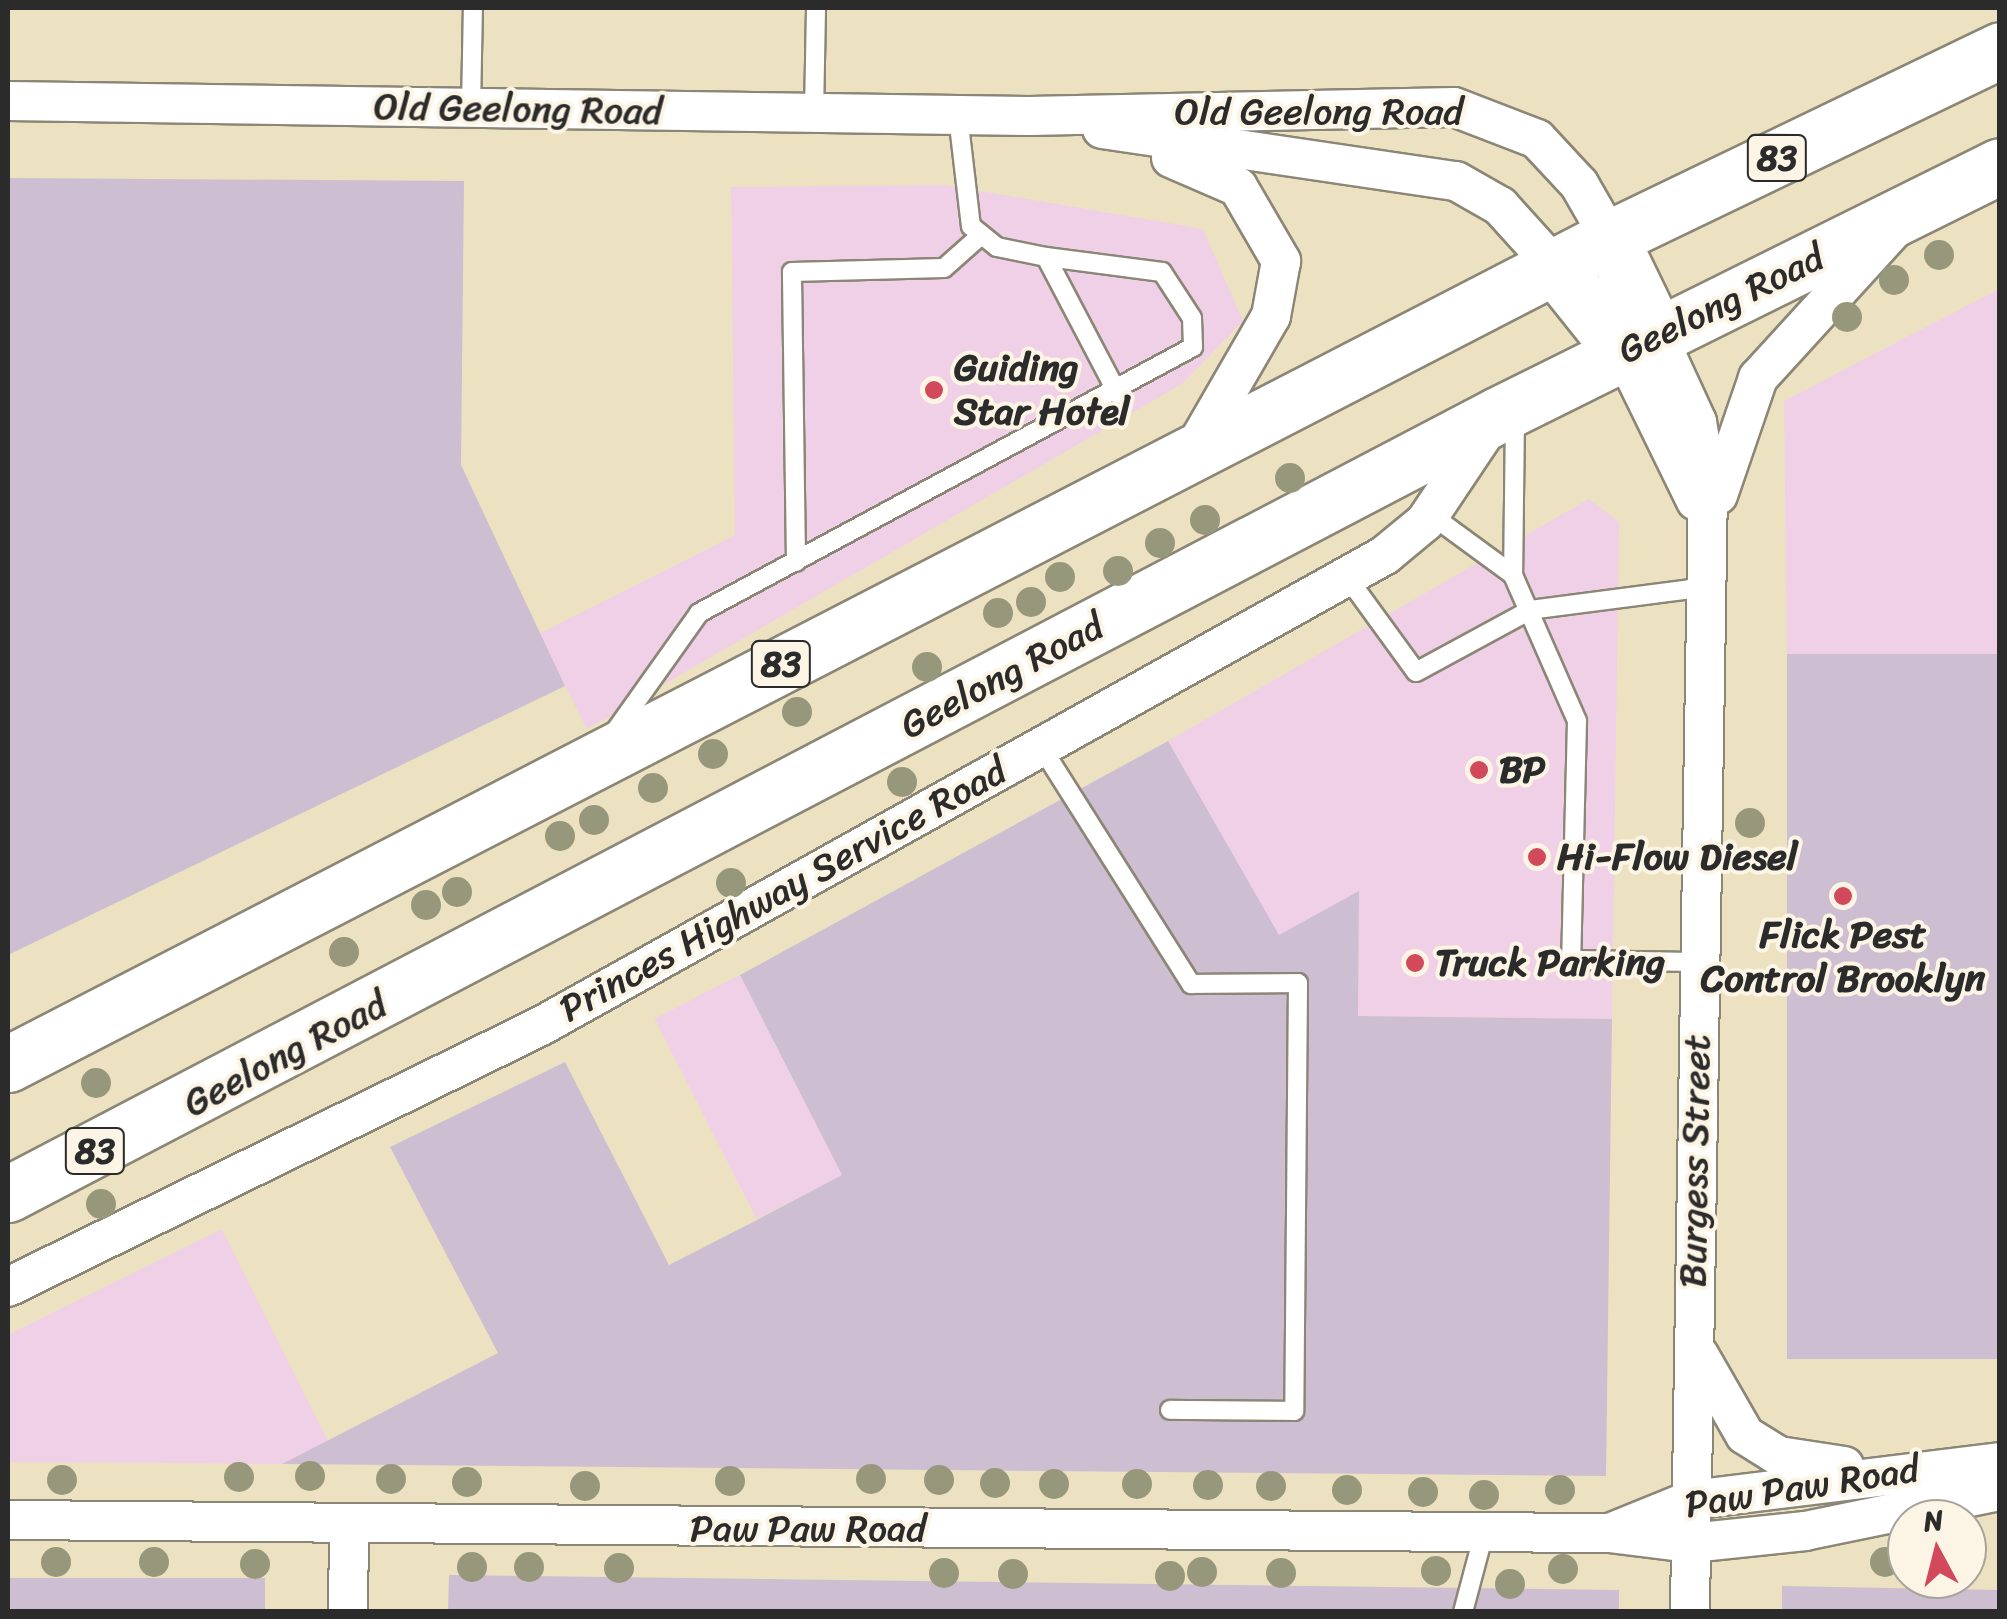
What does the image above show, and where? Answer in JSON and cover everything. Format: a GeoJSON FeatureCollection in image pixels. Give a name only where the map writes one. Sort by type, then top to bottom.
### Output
{"type":"FeatureCollection","features":[{"type":"Feature","properties":{"kind":"highway","name":"83"},"geometry":{"type":"LineString","coordinates":[[8,1064],[1610,238],[2000,50]]}},
{"type":"Feature","properties":{"kind":"highway","name":"Geelong Road"},"geometry":{"type":"LineString","coordinates":[[8,1194],[1506,411],[2000,166]]}},
{"type":"Feature","properties":{"kind":"highway"},"geometry":{"type":"LineString","coordinates":[[1610,238],[1640,344]]}},
{"type":"Feature","properties":{"kind":"highway"},"geometry":{"type":"LineString","coordinates":[[1556,268],[1640,344]]}},
{"type":"Feature","properties":{"kind":"street","name":"Old Geelong Road"},"geometry":{"type":"LineString","coordinates":[[8,102],[958,116],[1470,109],[1549,149],[1610,238]]}},
{"type":"Feature","properties":{"kind":"street","name":"Old Geelong Road"},"geometry":{"type":"LineString","coordinates":[[1029,116],[1456,181],[1500,206],[1556,268]]}},
{"type":"Feature","properties":{"kind":"street"},"geometry":{"type":"LineString","coordinates":[[1029,116],[1219,176],[1250,198],[1275,239],[1277,300],[1193,452]]}},
{"type":"Feature","properties":{"kind":"street"},"geometry":{"type":"LineString","coordinates":[[1708,532],[1758,378],[1912,210]]}},
{"type":"Feature","properties":{"kind":"street","name":"Burgess Street"},"geometry":{"type":"LineString","coordinates":[[1640,344],[1702,437],[1708,532],[1692,1308],[1690,1612]]}},
{"type":"Feature","properties":{"kind":"street","name":"Princes Highway Service Road"},"geometry":{"type":"LineString","coordinates":[[8,1287],[541,1026],[1346,577],[1402,544],[1430,514],[1506,411]]}},
{"type":"Feature","properties":{"kind":"street"},"geometry":{"type":"LineString","coordinates":[[1692,1308],[1708,1383],[1753,1441],[1816,1465],[1918,1465]]}},
{"type":"Feature","properties":{"kind":"street","name":"Paw Paw Road"},"geometry":{"type":"LineString","coordinates":[[1609,1534],[1691,1500],[1918,1465],[2000,1462]]}},
{"type":"Feature","properties":{"kind":"street","name":"Paw Paw Road"},"geometry":{"type":"LineString","coordinates":[[8,1520],[349,1526],[1609,1534],[1691,1543],[1805,1531],[2000,1491]]}},
{"type":"Feature","properties":{"kind":"street"},"geometry":{"type":"LineString","coordinates":[[348,1612],[349,1526]]}},
{"type":"Feature","properties":{"kind":"lane"},"geometry":{"type":"LineString","coordinates":[[472,108],[473,8]]}},
{"type":"Feature","properties":{"kind":"lane"},"geometry":{"type":"LineString","coordinates":[[814,113],[816,8]]}},
{"type":"Feature","properties":{"kind":"lane"},"geometry":{"type":"LineString","coordinates":[[596,760],[698,613],[1118,394],[1193,347],[1192,318],[1175,285],[1147,268],[1046,258],[979,237],[966,210],[958,116]]}},
{"type":"Feature","properties":{"kind":"lane"},"geometry":{"type":"LineString","coordinates":[[796,562],[792,272],[944,268],[979,237]]}},
{"type":"Feature","properties":{"kind":"lane"},"geometry":{"type":"LineString","coordinates":[[1046,258],[1118,394]]}},
{"type":"Feature","properties":{"kind":"lane"},"geometry":{"type":"LineString","coordinates":[[1506,411],[1514,574],[1577,721],[1571,960],[1700,962]]}},
{"type":"Feature","properties":{"kind":"lane"},"geometry":{"type":"LineString","coordinates":[[1430,514],[1514,574]]}},
{"type":"Feature","properties":{"kind":"lane"},"geometry":{"type":"LineString","coordinates":[[1346,577],[1416,672],[1530,610],[1706,587]]}},
{"type":"Feature","properties":{"kind":"lane"},"geometry":{"type":"LineString","coordinates":[[1040,745],[1190,984],[1298,983],[1294,1411],[1170,1410]]}},
{"type":"Feature","properties":{"kind":"lane"},"geometry":{"type":"LineString","coordinates":[[1463,1612],[1484,1533]]}},
{"type":"Feature","properties":{"kind":"shaded area"},"geometry":{"type":"Polygon","coordinates":[[[8,178],[464,181],[461,465],[565,686],[8,955],[8,178]]]}},
{"type":"Feature","properties":{"kind":"shaded area"},"geometry":{"type":"Polygon","coordinates":[[[945,185],[1203,229],[1243,321],[1182,384],[587,729],[539,634],[735,535],[731,187],[945,185]]]}},
{"type":"Feature","properties":{"kind":"shaded area"},"geometry":{"type":"Polygon","coordinates":[[[1999,289],[1999,655],[1787,654],[1784,401],[1999,289]]]}},
{"type":"Feature","properties":{"kind":"shaded area","name":"BP"},"geometry":{"type":"Polygon","coordinates":[[[1589,499],[1619,522],[1612,1019],[1358,1016],[1359,892],[1279,936],[1168,741],[1589,499]]]}},
{"type":"Feature","properties":{"kind":"shaded area"},"geometry":{"type":"Polygon","coordinates":[[[1787,654],[1999,654],[1999,1359],[1787,1359],[1787,654]]]}},
{"type":"Feature","properties":{"kind":"shaded area"},"geometry":{"type":"Polygon","coordinates":[[[1168,741],[1279,935],[1359,891],[1358,1016],[1612,1019],[1606,1476],[282,1464],[498,1353],[390,1147],[565,1062],[669,1265],[757,1220],[842,1175],[740,975],[1168,741]]]}},
{"type":"Feature","properties":{"kind":"shaded area"},"geometry":{"type":"Polygon","coordinates":[[[740,975],[842,1175],[757,1219],[654,1019],[740,975]]]}},
{"type":"Feature","properties":{"kind":"shaded area"},"geometry":{"type":"Polygon","coordinates":[[[222,1229],[328,1441],[282,1464],[8,1462],[8,1335],[222,1229]]]}},
{"type":"Feature","properties":{"kind":"shaded area"},"geometry":{"type":"Polygon","coordinates":[[[449,1575],[1619,1590],[1619,1612],[448,1612],[449,1575]]]}},
{"type":"Feature","properties":{"kind":"shaded area"},"geometry":{"type":"Polygon","coordinates":[[[8,1578],[265,1578],[265,1611],[8,1611],[8,1578]]]}},
{"type":"Feature","properties":{"kind":"shaded area"},"geometry":{"type":"Polygon","coordinates":[[[1782,1586],[1887,1588],[1887,1599],[1987,1599],[1987,1590],[1999,1590],[1999,1611],[1782,1611],[1782,1586]]]}},
{"type":"Feature","properties":{"kind":"place","name":"Guiding Star Hotel"},"geometry":{"type":"Point","coordinates":[934,390]}},
{"type":"Feature","properties":{"kind":"place","name":"BP"},"geometry":{"type":"Point","coordinates":[1479,770]}},
{"type":"Feature","properties":{"kind":"place","name":"Hi-Flow Diesel"},"geometry":{"type":"Point","coordinates":[1537,857]}},
{"type":"Feature","properties":{"kind":"place","name":"Flick Pest Control Brooklyn"},"geometry":{"type":"Point","coordinates":[1843,896]}},
{"type":"Feature","properties":{"kind":"place","name":"Truck Parking"},"geometry":{"type":"Point","coordinates":[1415,963]}}]}
